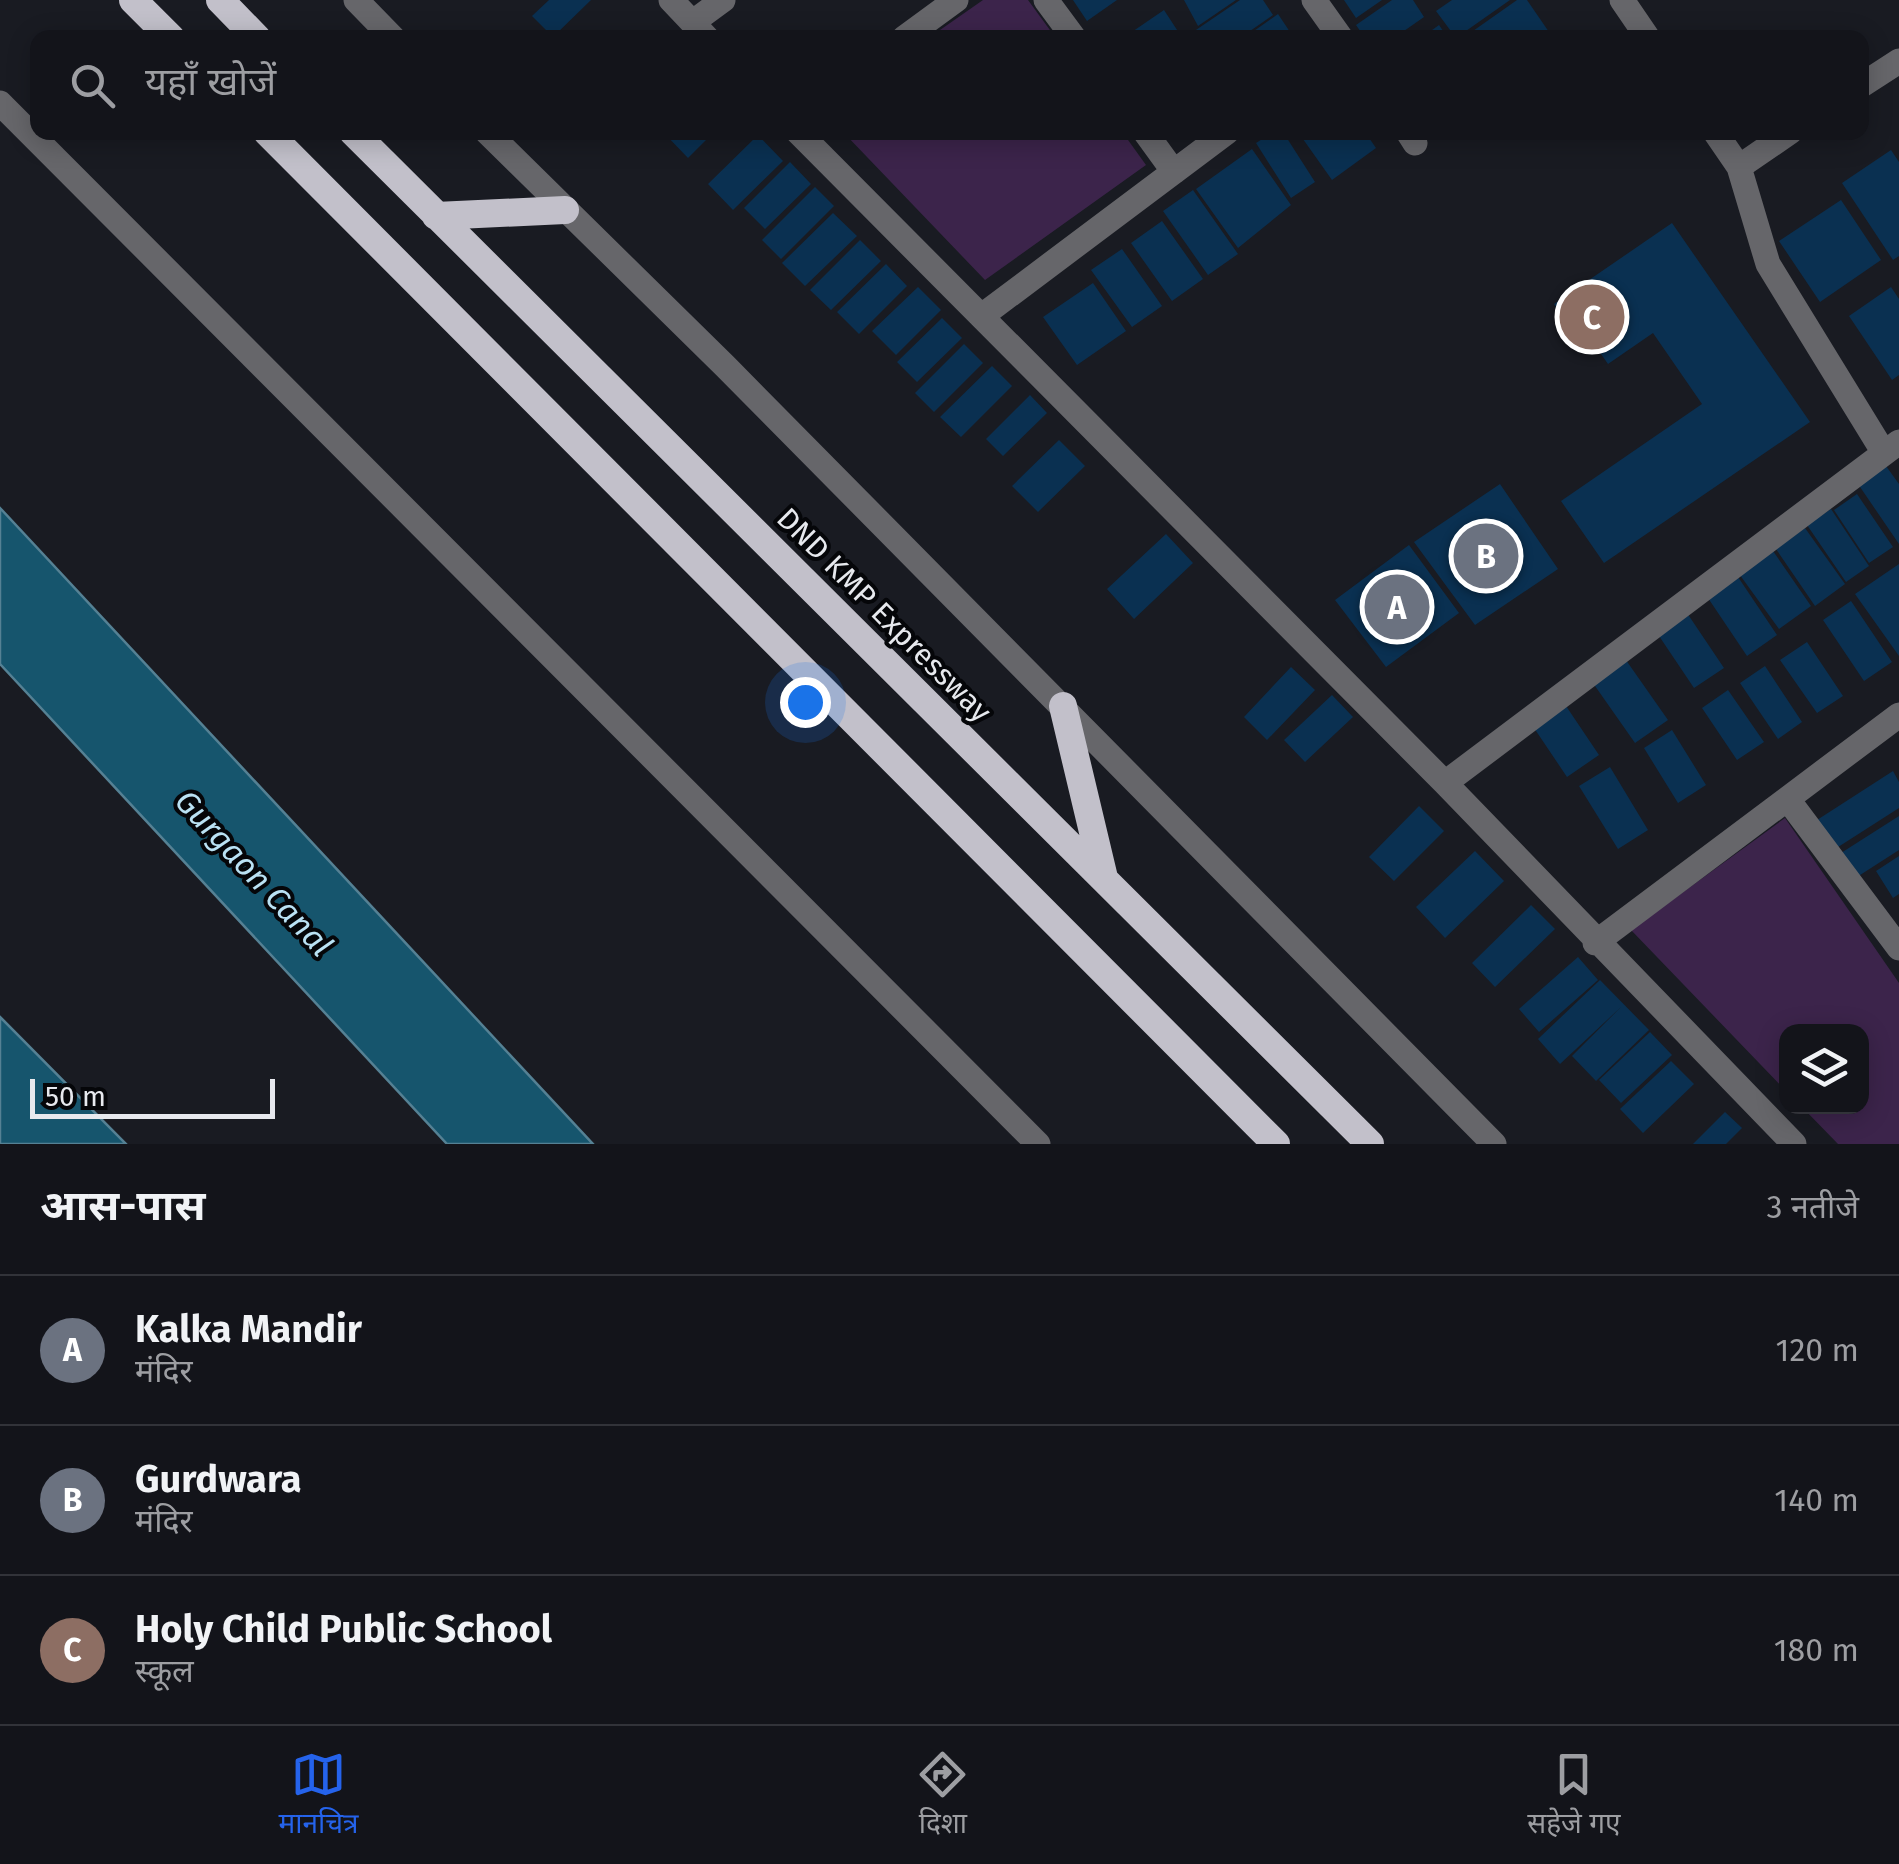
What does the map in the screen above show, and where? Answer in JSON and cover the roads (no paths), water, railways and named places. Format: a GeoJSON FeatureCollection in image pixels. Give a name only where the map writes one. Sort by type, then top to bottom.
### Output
{"type":"FeatureCollection","features":[{"type":"Feature","properties":{"kind":"highway"},"geometry":{"type":"LineString","coordinates":[[133,0],[163,30]]}},
{"type":"Feature","properties":{"kind":"highway"},"geometry":{"type":"LineString","coordinates":[[220,0],[250,30]]}},
{"type":"Feature","properties":{"kind":"highway"},"geometry":{"type":"LineString","coordinates":[[275,140],[1276,1144]]}},
{"type":"Feature","properties":{"kind":"highway","name":"DND KMP Expressway"},"geometry":{"type":"LineString","coordinates":[[360,140],[1370,1144]]}},
{"type":"Feature","properties":{"kind":"highway"},"geometry":{"type":"LineString","coordinates":[[436,216],[565,210]]}},
{"type":"Feature","properties":{"kind":"highway"},"geometry":{"type":"LineString","coordinates":[[1063,706],[1104,878]]}},
{"type":"Feature","properties":{"kind":"street"},"geometry":{"type":"LineString","coordinates":[[356,0],[385,30]]}},
{"type":"Feature","properties":{"kind":"street"},"geometry":{"type":"LineString","coordinates":[[671,0],[700,30],[723,0]]}},
{"type":"Feature","properties":{"kind":"street"},"geometry":{"type":"LineString","coordinates":[[915,30],[956,0]]}},
{"type":"Feature","properties":{"kind":"street"},"geometry":{"type":"LineString","coordinates":[[1046,0],[1068,30]]}},
{"type":"Feature","properties":{"kind":"street"},"geometry":{"type":"LineString","coordinates":[[1314,0],[1335,30]]}},
{"type":"Feature","properties":{"kind":"street"},"geometry":{"type":"LineString","coordinates":[[1622,0],[1643,30]]}},
{"type":"Feature","properties":{"kind":"street"},"geometry":{"type":"LineString","coordinates":[[1869,81],[1899,60]]}},
{"type":"Feature","properties":{"kind":"street"},"geometry":{"type":"LineString","coordinates":[[0,103],[30,133]]}},
{"type":"Feature","properties":{"kind":"street"},"geometry":{"type":"LineString","coordinates":[[37,140],[1038,1144]]}},
{"type":"Feature","properties":{"kind":"street"},"geometry":{"type":"LineString","coordinates":[[495,140],[1063,706],[1494,1144]]}},
{"type":"Feature","properties":{"kind":"street"},"geometry":{"type":"LineString","coordinates":[[806,140],[1445,783],[1794,1144]]}},
{"type":"Feature","properties":{"kind":"street"},"geometry":{"type":"LineString","coordinates":[[1151,140],[1174,172]]}},
{"type":"Feature","properties":{"kind":"street"},"geometry":{"type":"LineString","coordinates":[[983,315],[1216,140]]}},
{"type":"Feature","properties":{"kind":"street"},"geometry":{"type":"LineString","coordinates":[[1445,783],[1891,448],[1768,264],[1738,167],[1719,140]]}},
{"type":"Feature","properties":{"kind":"street"},"geometry":{"type":"LineString","coordinates":[[1738,167],[1778,140]]}},
{"type":"Feature","properties":{"kind":"street"},"geometry":{"type":"LineString","coordinates":[[1595,942],[1789,801],[1899,715]]}},
{"type":"Feature","properties":{"kind":"street"},"geometry":{"type":"LineString","coordinates":[[1789,801],[1899,948]]}},
{"type":"Feature","properties":{"kind":"water","name":"Gurgaon Canal"},"geometry":{"type":"Polygon","coordinates":[[[0,508],[593,1144],[447,1144],[0,664],[0,508]]]}},
{"type":"Feature","properties":{"kind":"water"},"geometry":{"type":"Polygon","coordinates":[[[0,1017],[126,1144],[0,1144],[0,1017]]]}},
{"type":"Feature","properties":{"kind":"place","name":"Holy Child Public School"},"geometry":{"type":"Point","coordinates":[1592,317]}},
{"type":"Feature","properties":{"kind":"place","name":"Gurdwara"},"geometry":{"type":"Point","coordinates":[1486,556]}},
{"type":"Feature","properties":{"kind":"place","name":"Kalka Mandir"},"geometry":{"type":"Point","coordinates":[1397,607]}}]}
